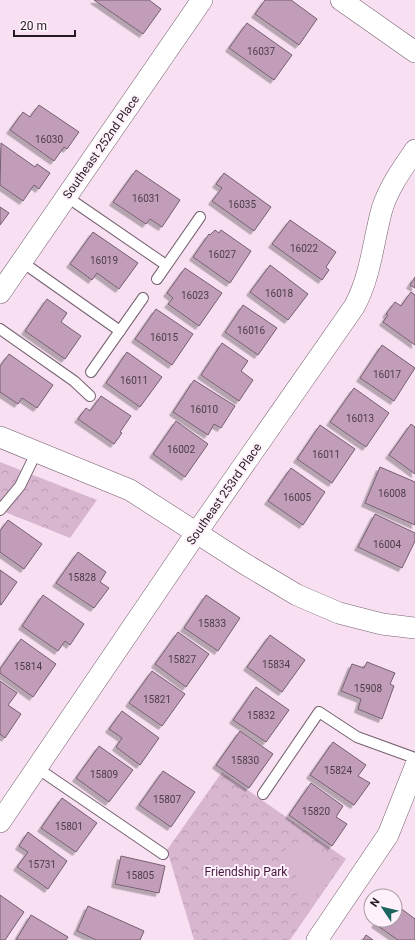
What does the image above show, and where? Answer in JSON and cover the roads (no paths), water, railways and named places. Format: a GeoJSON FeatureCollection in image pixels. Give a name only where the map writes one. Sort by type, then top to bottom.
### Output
{"type":"FeatureCollection","features":[{"type":"Feature","properties":{"kind":"street","name":"Southeast 252nd Place"},"geometry":{"type":"LineString","coordinates":[[0,294],[202,0]]}},
{"type":"Feature","properties":{"kind":"street"},"geometry":{"type":"LineString","coordinates":[[341,0],[415,52]]}},
{"type":"Feature","properties":{"kind":"street","name":"Southeast 253rd Place"},"geometry":{"type":"LineString","coordinates":[[0,822],[197,532],[354,306],[364,289],[383,208],[394,181],[415,150]]}},
{"type":"Feature","properties":{"kind":"street"},"geometry":{"type":"LineString","coordinates":[[0,437],[130,490],[245,564],[297,595],[339,613],[382,624],[415,628]]}},
{"type":"Feature","properties":{"kind":"street"},"geometry":{"type":"LineString","coordinates":[[317,940],[388,835],[415,767]]}},
{"type":"Feature","properties":{"kind":"lane"},"geometry":{"type":"LineString","coordinates":[[67,197],[166,265]]}},
{"type":"Feature","properties":{"kind":"lane"},"geometry":{"type":"LineString","coordinates":[[157,279],[200,217]]}},
{"type":"Feature","properties":{"kind":"lane"},"geometry":{"type":"LineString","coordinates":[[22,262],[120,331]]}},
{"type":"Feature","properties":{"kind":"lane"},"geometry":{"type":"LineString","coordinates":[[91,372],[143,298]]}},
{"type":"Feature","properties":{"kind":"lane"},"geometry":{"type":"LineString","coordinates":[[0,329],[74,381],[90,396]]}},
{"type":"Feature","properties":{"kind":"lane"},"geometry":{"type":"LineString","coordinates":[[0,510],[20,486],[37,451]]}},
{"type":"Feature","properties":{"kind":"lane"},"geometry":{"type":"LineString","coordinates":[[263,794],[319,712],[357,738],[415,758]]}},
{"type":"Feature","properties":{"kind":"lane"},"geometry":{"type":"LineString","coordinates":[[37,768],[163,854]]}},
{"type":"Feature","properties":{"kind":"park label","name":"Friendship Park"},"geometry":{"type":"Point","coordinates":[246,872]}}]}
